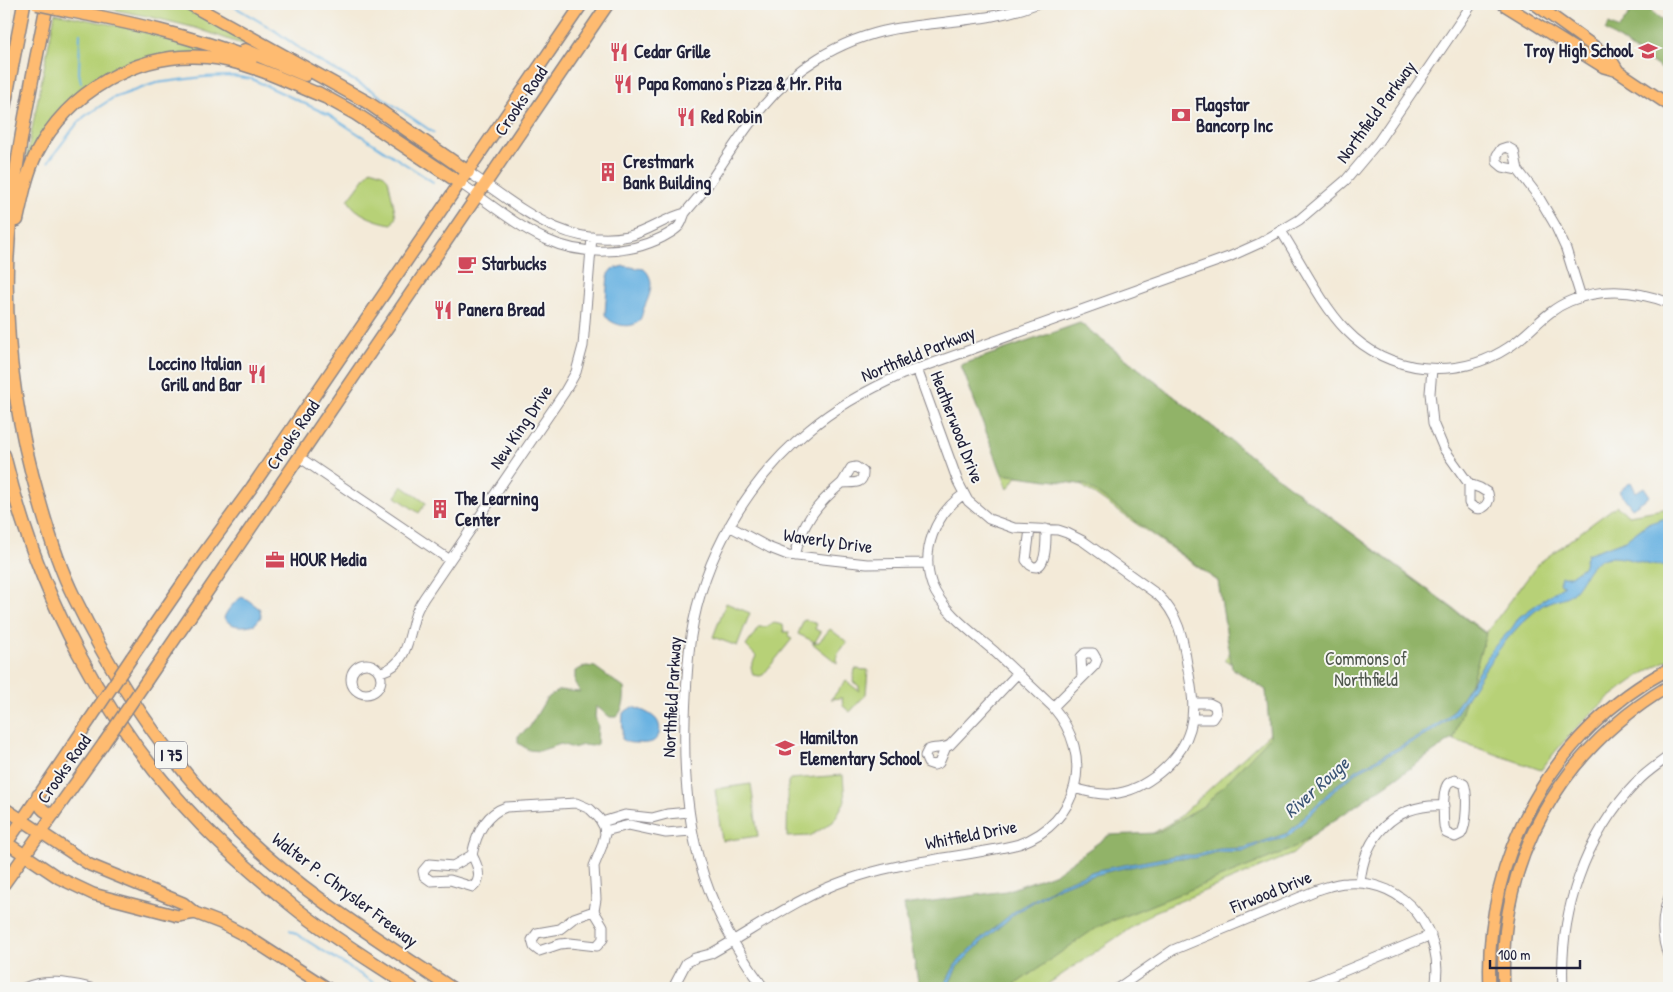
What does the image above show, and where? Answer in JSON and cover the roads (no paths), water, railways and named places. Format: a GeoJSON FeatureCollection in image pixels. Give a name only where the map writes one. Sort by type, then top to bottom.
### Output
{"type":"FeatureCollection","features":[{"type":"Feature","properties":{"kind":"highway"},"geometry":{"type":"LineString","coordinates":[[4,108],[24,4]]}},
{"type":"Feature","properties":{"kind":"highway"},"geometry":{"type":"LineString","coordinates":[[37,4],[66,6],[196,32],[275,62],[367,102]]}},
{"type":"Feature","properties":{"kind":"highway","name":"Walter P. Chrysler Freeway"},"geometry":{"type":"LineString","coordinates":[[47,4],[17,158],[10,215],[7,269],[8,320],[10,351],[21,424],[32,476],[49,535],[73,595],[124,689],[172,757],[247,838],[320,899],[451,988]]}},
{"type":"Feature","properties":{"kind":"highway"},"geometry":{"type":"LineString","coordinates":[[190,4],[367,102],[468,172]]}},
{"type":"Feature","properties":{"kind":"highway"},"geometry":{"type":"LineString","coordinates":[[66,6],[222,48],[275,70],[375,127],[460,183]]}},
{"type":"Feature","properties":{"kind":"highway"},"geometry":{"type":"LineString","coordinates":[[7,269],[24,189],[36,154],[52,129],[72,106],[110,79],[149,63],[176,58],[206,57],[250,67],[325,97]]}},
{"type":"Feature","properties":{"kind":"highway","name":"I 75"},"geometry":{"type":"LineString","coordinates":[[4,455],[11,486],[28,541],[68,634],[111,709],[145,758],[200,823],[232,855],[296,909],[412,988]]}},
{"type":"Feature","properties":{"kind":"main road","name":"Crooks Road"},"geometry":{"type":"LineString","coordinates":[[5,844],[196,564],[331,373],[582,4]]}},
{"type":"Feature","properties":{"kind":"main road","name":"Crooks Road"},"geometry":{"type":"LineString","coordinates":[[4,884],[104,743],[608,4]]}},
{"type":"Feature","properties":{"kind":"main road"},"geometry":{"type":"LineString","coordinates":[[1503,4],[1604,68],[1618,71],[1669,105]]}},
{"type":"Feature","properties":{"kind":"main road"},"geometry":{"type":"LineString","coordinates":[[1535,4],[1610,58],[1618,71]]}},
{"type":"Feature","properties":{"kind":"main road"},"geometry":{"type":"LineString","coordinates":[[1558,38],[1566,35],[1569,28]]}},
{"type":"Feature","properties":{"kind":"main road"},"geometry":{"type":"LineString","coordinates":[[507,114],[511,125],[522,130]]}},
{"type":"Feature","properties":{"kind":"main road"},"geometry":{"type":"LineString","coordinates":[[352,342],[354,352],[359,357],[366,359]]}},
{"type":"Feature","properties":{"kind":"main road"},"geometry":{"type":"LineString","coordinates":[[331,373],[342,379],[345,390]]}},
{"type":"Feature","properties":{"kind":"main road"},"geometry":{"type":"LineString","coordinates":[[282,444],[286,456],[298,459]]}},
{"type":"Feature","properties":{"kind":"main road"},"geometry":{"type":"LineString","coordinates":[[252,487],[259,488],[265,492],[267,503]]}},
{"type":"Feature","properties":{"kind":"main road"},"geometry":{"type":"LineString","coordinates":[[1490,988],[1491,932],[1500,881],[1518,830],[1539,790],[1555,766],[1581,736],[1620,701],[1669,669]]}},
{"type":"Feature","properties":{"kind":"main road"},"geometry":{"type":"LineString","coordinates":[[1504,988],[1504,957],[1508,911],[1523,856],[1543,813],[1564,778],[1595,742],[1615,723],[1669,686]]}},
{"type":"Feature","properties":{"kind":"main road"},"geometry":{"type":"LineString","coordinates":[[38,795],[41,807],[47,812],[54,814]]}},
{"type":"Feature","properties":{"kind":"main road"},"geometry":{"type":"LineString","coordinates":[[4,808],[90,865],[183,903],[195,913],[248,937],[327,988]]}},
{"type":"Feature","properties":{"kind":"main road"},"geometry":{"type":"LineString","coordinates":[[5,844],[68,884],[93,894],[178,916],[195,913]]}},
{"type":"Feature","properties":{"kind":"main road"},"geometry":{"type":"LineString","coordinates":[[4,878],[4,884]]}},
{"type":"Feature","properties":{"kind":"main road"},"geometry":{"type":"LineString","coordinates":[[115,901],[124,896],[130,882]]}},
{"type":"Feature","properties":{"kind":"street"},"geometry":{"type":"LineString","coordinates":[[460,183],[546,239],[564,246],[591,250],[624,249],[652,242],[679,226],[685,213],[700,195],[761,107],[790,78],[815,60],[843,45],[874,33],[904,27],[986,17],[1036,4]]}},
{"type":"Feature","properties":{"kind":"street","name":"Northfield Parkway"},"geometry":{"type":"LineString","coordinates":[[764,988],[732,941],[708,890],[691,831],[686,783],[685,725],[691,635],[703,587],[715,555],[730,526],[763,476],[808,431],[843,405],[869,390],[917,369],[1216,262],[1255,246],[1310,212],[1335,191],[1370,152],[1472,4]]}},
{"type":"Feature","properties":{"kind":"street"},"geometry":{"type":"LineString","coordinates":[[1518,170],[1538,196],[1555,225],[1566,249],[1581,297]]}},
{"type":"Feature","properties":{"kind":"street"},"geometry":{"type":"LineString","coordinates":[[468,172],[545,224],[571,234],[592,237],[622,237],[647,230],[671,217],[685,213]]}},
{"type":"Feature","properties":{"kind":"street"},"geometry":{"type":"LineString","coordinates":[[647,230],[652,242]]}},
{"type":"Feature","properties":{"kind":"street"},"geometry":{"type":"LineString","coordinates":[[1281,231],[1330,310],[1351,335],[1365,346],[1390,359],[1410,366],[1432,369],[1470,365],[1500,353],[1518,341],[1549,313],[1581,297],[1608,291],[1626,291],[1649,295],[1669,302]]}},
{"type":"Feature","properties":{"kind":"street","name":"New King Drive"},"geometry":{"type":"LineString","coordinates":[[381,672],[393,666],[403,656],[418,609],[564,393],[576,372],[584,337],[592,237]]}},
{"type":"Feature","properties":{"kind":"street","name":"Heatherwood Drive"},"geometry":{"type":"LineString","coordinates":[[917,369],[958,482],[974,508],[994,522],[1014,528],[1046,529],[1067,533],[1083,541],[1152,590],[1168,605],[1176,618],[1180,630],[1193,703],[1192,719],[1187,737],[1176,755],[1163,768],[1144,784],[1132,790],[1113,794],[1097,794],[1074,788]]}},
{"type":"Feature","properties":{"kind":"street"},"geometry":{"type":"LineString","coordinates":[[1432,369],[1431,411],[1435,429],[1444,449],[1469,484]]}},
{"type":"Feature","properties":{"kind":"street"},"geometry":{"type":"LineString","coordinates":[[298,459],[450,560]]}},
{"type":"Feature","properties":{"kind":"street"},"geometry":{"type":"LineString","coordinates":[[795,556],[798,541],[809,518],[822,502],[842,483]]}},
{"type":"Feature","properties":{"kind":"street","name":"Whitfield Drive"},"geometry":{"type":"LineString","coordinates":[[673,988],[686,963],[695,958],[710,954],[818,892],[847,880],[885,869],[1008,847],[1030,840],[1058,819],[1069,801],[1074,788],[1077,770],[1073,740],[1064,720],[1018,673],[947,608],[932,584],[928,564],[929,544],[938,522],[946,510],[964,494]]}},
{"type":"Feature","properties":{"kind":"street","name":"Waverly Drive"},"geometry":{"type":"LineString","coordinates":[[730,526],[780,553],[795,556],[867,564],[928,564]]}},
{"type":"Feature","properties":{"kind":"street"},"geometry":{"type":"LineString","coordinates":[[1030,529],[1026,560],[1034,567],[1043,561],[1046,529]]}},
{"type":"Feature","properties":{"kind":"street"},"geometry":{"type":"LineString","coordinates":[[946,748],[1018,673]]}},
{"type":"Feature","properties":{"kind":"street"},"geometry":{"type":"LineString","coordinates":[[1053,707],[1082,677]]}},
{"type":"Feature","properties":{"kind":"street"},"geometry":{"type":"LineString","coordinates":[[1192,719],[1212,719],[1216,716],[1215,706],[1209,703],[1193,703]]}},
{"type":"Feature","properties":{"kind":"street"},"geometry":{"type":"LineString","coordinates":[[1563,988],[1563,948],[1566,922],[1573,892],[1588,853],[1608,818],[1637,781],[1669,756]]}},
{"type":"Feature","properties":{"kind":"street"},"geometry":{"type":"LineString","coordinates":[[1451,781],[1462,782],[1466,793],[1464,827],[1458,836],[1449,835],[1444,830],[1444,806],[1446,787],[1451,781]]}},
{"type":"Feature","properties":{"kind":"street"},"geometry":{"type":"LineString","coordinates":[[472,854],[453,866],[429,864],[423,871],[424,876],[431,881],[450,880],[473,887],[478,878],[477,865],[472,854],[477,836],[493,813],[506,807],[576,803],[590,810],[603,827],[604,840],[594,866],[596,899],[594,911],[603,926],[603,939],[600,944],[593,946],[570,942],[543,951],[539,951],[534,947],[532,940],[537,933],[560,930],[574,918],[594,911]]}},
{"type":"Feature","properties":{"kind":"street"},"geometry":{"type":"LineString","coordinates":[[1360,883],[1362,867],[1368,848],[1384,826],[1413,810],[1423,807],[1444,806]]}},
{"type":"Feature","properties":{"kind":"street"},"geometry":{"type":"LineString","coordinates":[[603,827],[621,815],[652,818],[689,812]]}},
{"type":"Feature","properties":{"kind":"street"},"geometry":{"type":"LineString","coordinates":[[603,827],[626,825],[666,833],[691,831]]}},
{"type":"Feature","properties":{"kind":"street","name":"Firwood Drive"},"geometry":{"type":"LineString","coordinates":[[1118,988],[1173,950],[1330,886],[1348,882],[1385,889],[1406,901],[1418,914],[1436,949],[1438,966],[1435,988]]}},
{"type":"Feature","properties":{"kind":"street"},"geometry":{"type":"LineString","coordinates":[[1669,897],[1663,924],[1663,937],[1669,958]]}},
{"type":"Feature","properties":{"kind":"street"},"geometry":{"type":"LineString","coordinates":[[1303,988],[1430,935]]}},
{"type":"Feature","properties":{"kind":"street"},"geometry":{"type":"LineString","coordinates":[[24,988],[36,984],[54,982],[91,988]]}},
{"type":"Feature","properties":{"kind":"water"},"geometry":{"type":"Polygon","coordinates":[[[624,266],[644,269],[648,273],[651,283],[650,293],[640,319],[629,326],[619,325],[610,321],[605,314],[608,274],[612,269],[624,266]]]}},
{"type":"Feature","properties":{"kind":"water"},"geometry":{"type":"Polygon","coordinates":[[[1631,482],[1636,492],[1644,487],[1650,496],[1632,508],[1619,491],[1631,482]]]}},
{"type":"Feature","properties":{"kind":"water"},"geometry":{"type":"Polygon","coordinates":[[[1669,517],[1669,564],[1662,566],[1654,565],[1613,557],[1599,560],[1590,568],[1572,593],[1542,606],[1511,634],[1491,660],[1455,715],[1428,734],[1359,771],[1336,789],[1290,835],[1260,844],[1245,851],[1217,852],[1194,858],[1179,858],[1114,870],[1077,880],[1055,889],[1017,912],[983,941],[957,967],[947,988],[943,988],[955,965],[981,939],[1016,910],[1062,883],[1094,871],[1113,867],[1179,855],[1194,855],[1219,849],[1244,848],[1288,833],[1334,787],[1358,769],[1421,735],[1447,718],[1458,704],[1493,648],[1512,628],[1519,617],[1564,585],[1559,583],[1561,576],[1571,576],[1583,567],[1587,554],[1626,540],[1647,524],[1669,517]]]}},
{"type":"Feature","properties":{"kind":"water"},"geometry":{"type":"Polygon","coordinates":[[[242,597],[260,609],[261,617],[255,624],[238,626],[231,624],[224,618],[231,606],[242,597]]]}},
{"type":"Feature","properties":{"kind":"water"},"geometry":{"type":"Polygon","coordinates":[[[632,707],[656,719],[660,732],[652,742],[633,743],[622,739],[623,713],[632,707]]]}},
{"type":"Feature","properties":{"kind":"waterway"},"geometry":{"type":"LineString","coordinates":[[230,4],[274,30],[313,58],[373,91],[434,133]]}},
{"type":"Feature","properties":{"kind":"waterway"},"geometry":{"type":"LineString","coordinates":[[80,33],[79,73],[81,83]]}},
{"type":"Feature","properties":{"kind":"waterway"},"geometry":{"type":"LineString","coordinates":[[48,162],[85,116],[113,98],[156,83],[203,77],[232,76],[252,79],[329,115],[433,182]]}},
{"type":"Feature","properties":{"kind":"waterway"},"geometry":{"type":"LineString","coordinates":[[290,930],[382,988]]}},
{"type":"Feature","properties":{"kind":"place","name":"Troy High School"},"geometry":{"type":"Point","coordinates":[1648,51]}},
{"type":"Feature","properties":{"kind":"place","name":"Cedar Grille"},"geometry":{"type":"Point","coordinates":[619,52]}},
{"type":"Feature","properties":{"kind":"place","name":"Papa Romano's Pizza & Mr. Pita"},"geometry":{"type":"Point","coordinates":[623,84]}},
{"type":"Feature","properties":{"kind":"place","name":"Flagstar Bancorp Inc"},"geometry":{"type":"Point","coordinates":[1181,115]}},
{"type":"Feature","properties":{"kind":"place","name":"Red Robin"},"geometry":{"type":"Point","coordinates":[686,117]}},
{"type":"Feature","properties":{"kind":"place","name":"Crestmark Bank Building"},"geometry":{"type":"Point","coordinates":[608,172]}},
{"type":"Feature","properties":{"kind":"place","name":"Starbucks"},"geometry":{"type":"Point","coordinates":[467,264]}},
{"type":"Feature","properties":{"kind":"place","name":"Panera Bread"},"geometry":{"type":"Point","coordinates":[443,310]}},
{"type":"Feature","properties":{"kind":"place","name":"Loccino Italian Grill and Bar"},"geometry":{"type":"Point","coordinates":[257,374]}},
{"type":"Feature","properties":{"kind":"place","name":"The Learning Center"},"geometry":{"type":"Point","coordinates":[440,509]}},
{"type":"Feature","properties":{"kind":"place","name":"HOUR Media"},"geometry":{"type":"Point","coordinates":[275,560]}},
{"type":"Feature","properties":{"kind":"place","name":"Hamilton Elementary School"},"geometry":{"type":"Point","coordinates":[785,748]}},
{"type":"Feature","properties":{"kind":"park label","name":"Commons of Northfield"},"geometry":{"type":"Point","coordinates":[1366,670]}},
{"type":"Feature","properties":{"kind":"water label","name":"River Rouge"},"geometry":{"type":"Point","coordinates":[1316,787]}}]}
